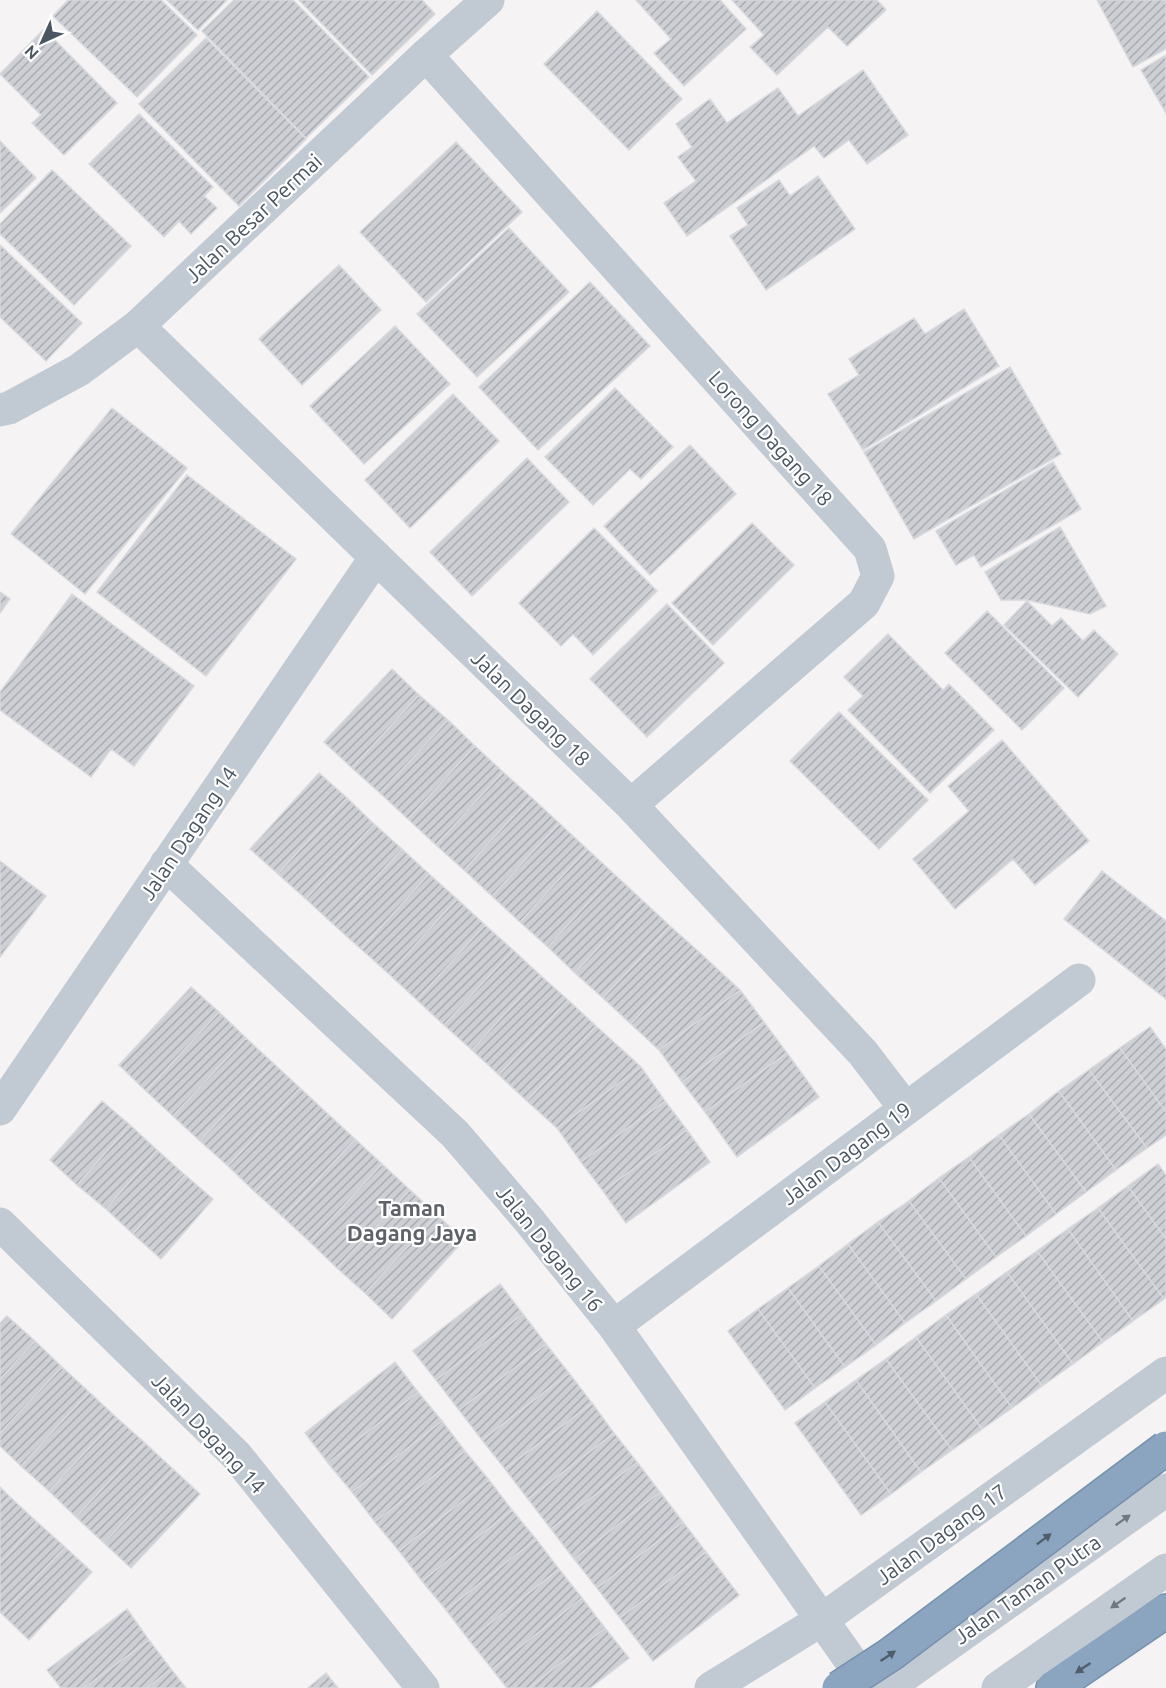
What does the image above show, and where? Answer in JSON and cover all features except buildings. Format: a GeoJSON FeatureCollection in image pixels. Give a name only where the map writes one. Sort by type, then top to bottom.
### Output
{"type":"FeatureCollection","features":[{"type":"Feature","properties":{"kind":"highway"},"geometry":{"type":"LineString","coordinates":[[839,1688],[891,1654],[1166,1448]]}},
{"type":"Feature","properties":{"kind":"highway"},"geometry":{"type":"LineString","coordinates":[[1053,1688],[1166,1611]]}},
{"type":"Feature","properties":{"kind":"street","name":"Jalan Besar Permai"},"geometry":{"type":"LineString","coordinates":[[0,410],[9,408],[79,370],[138,326],[426,55],[488,0]]}},
{"type":"Feature","properties":{"kind":"street","name":"Lorong Dagang 18"},"geometry":{"type":"LineString","coordinates":[[426,55],[870,549],[878,576],[864,603],[631,805]]}},
{"type":"Feature","properties":{"kind":"street","name":"Jalan Dagang 18"},"geometry":{"type":"LineString","coordinates":[[138,326],[631,805],[863,1053],[905,1108]]}},
{"type":"Feature","properties":{"kind":"street","name":"Jalan Dagang 14"},"geometry":{"type":"LineString","coordinates":[[0,1109],[376,557]]}},
{"type":"Feature","properties":{"kind":"street","name":"Jalan Dagang 16"},"geometry":{"type":"LineString","coordinates":[[166,864],[455,1134],[528,1219],[614,1326],[870,1688]]}},
{"type":"Feature","properties":{"kind":"street","name":"Jalan Dagang 19"},"geometry":{"type":"LineString","coordinates":[[614,1326],[1079,980]]}},
{"type":"Feature","properties":{"kind":"street","name":"Jalan Dagang 14"},"geometry":{"type":"LineString","coordinates":[[0,1224],[236,1455],[423,1688]]}},
{"type":"Feature","properties":{"kind":"street","name":"Jalan Dagang 17"},"geometry":{"type":"LineString","coordinates":[[711,1688],[823,1619],[1166,1373]]}},
{"type":"Feature","properties":{"kind":"street","name":"Jalan Taman Putra"},"geometry":{"type":"LineString","coordinates":[[887,1688],[1166,1490]]}},
{"type":"Feature","properties":{"kind":"street"},"geometry":{"type":"LineString","coordinates":[[998,1688],[1166,1570]]}},
{"type":"Feature","properties":{"kind":"district","name":"Taman Dagang Jaya"},"geometry":{"type":"Point","coordinates":[412,1220]}}]}
